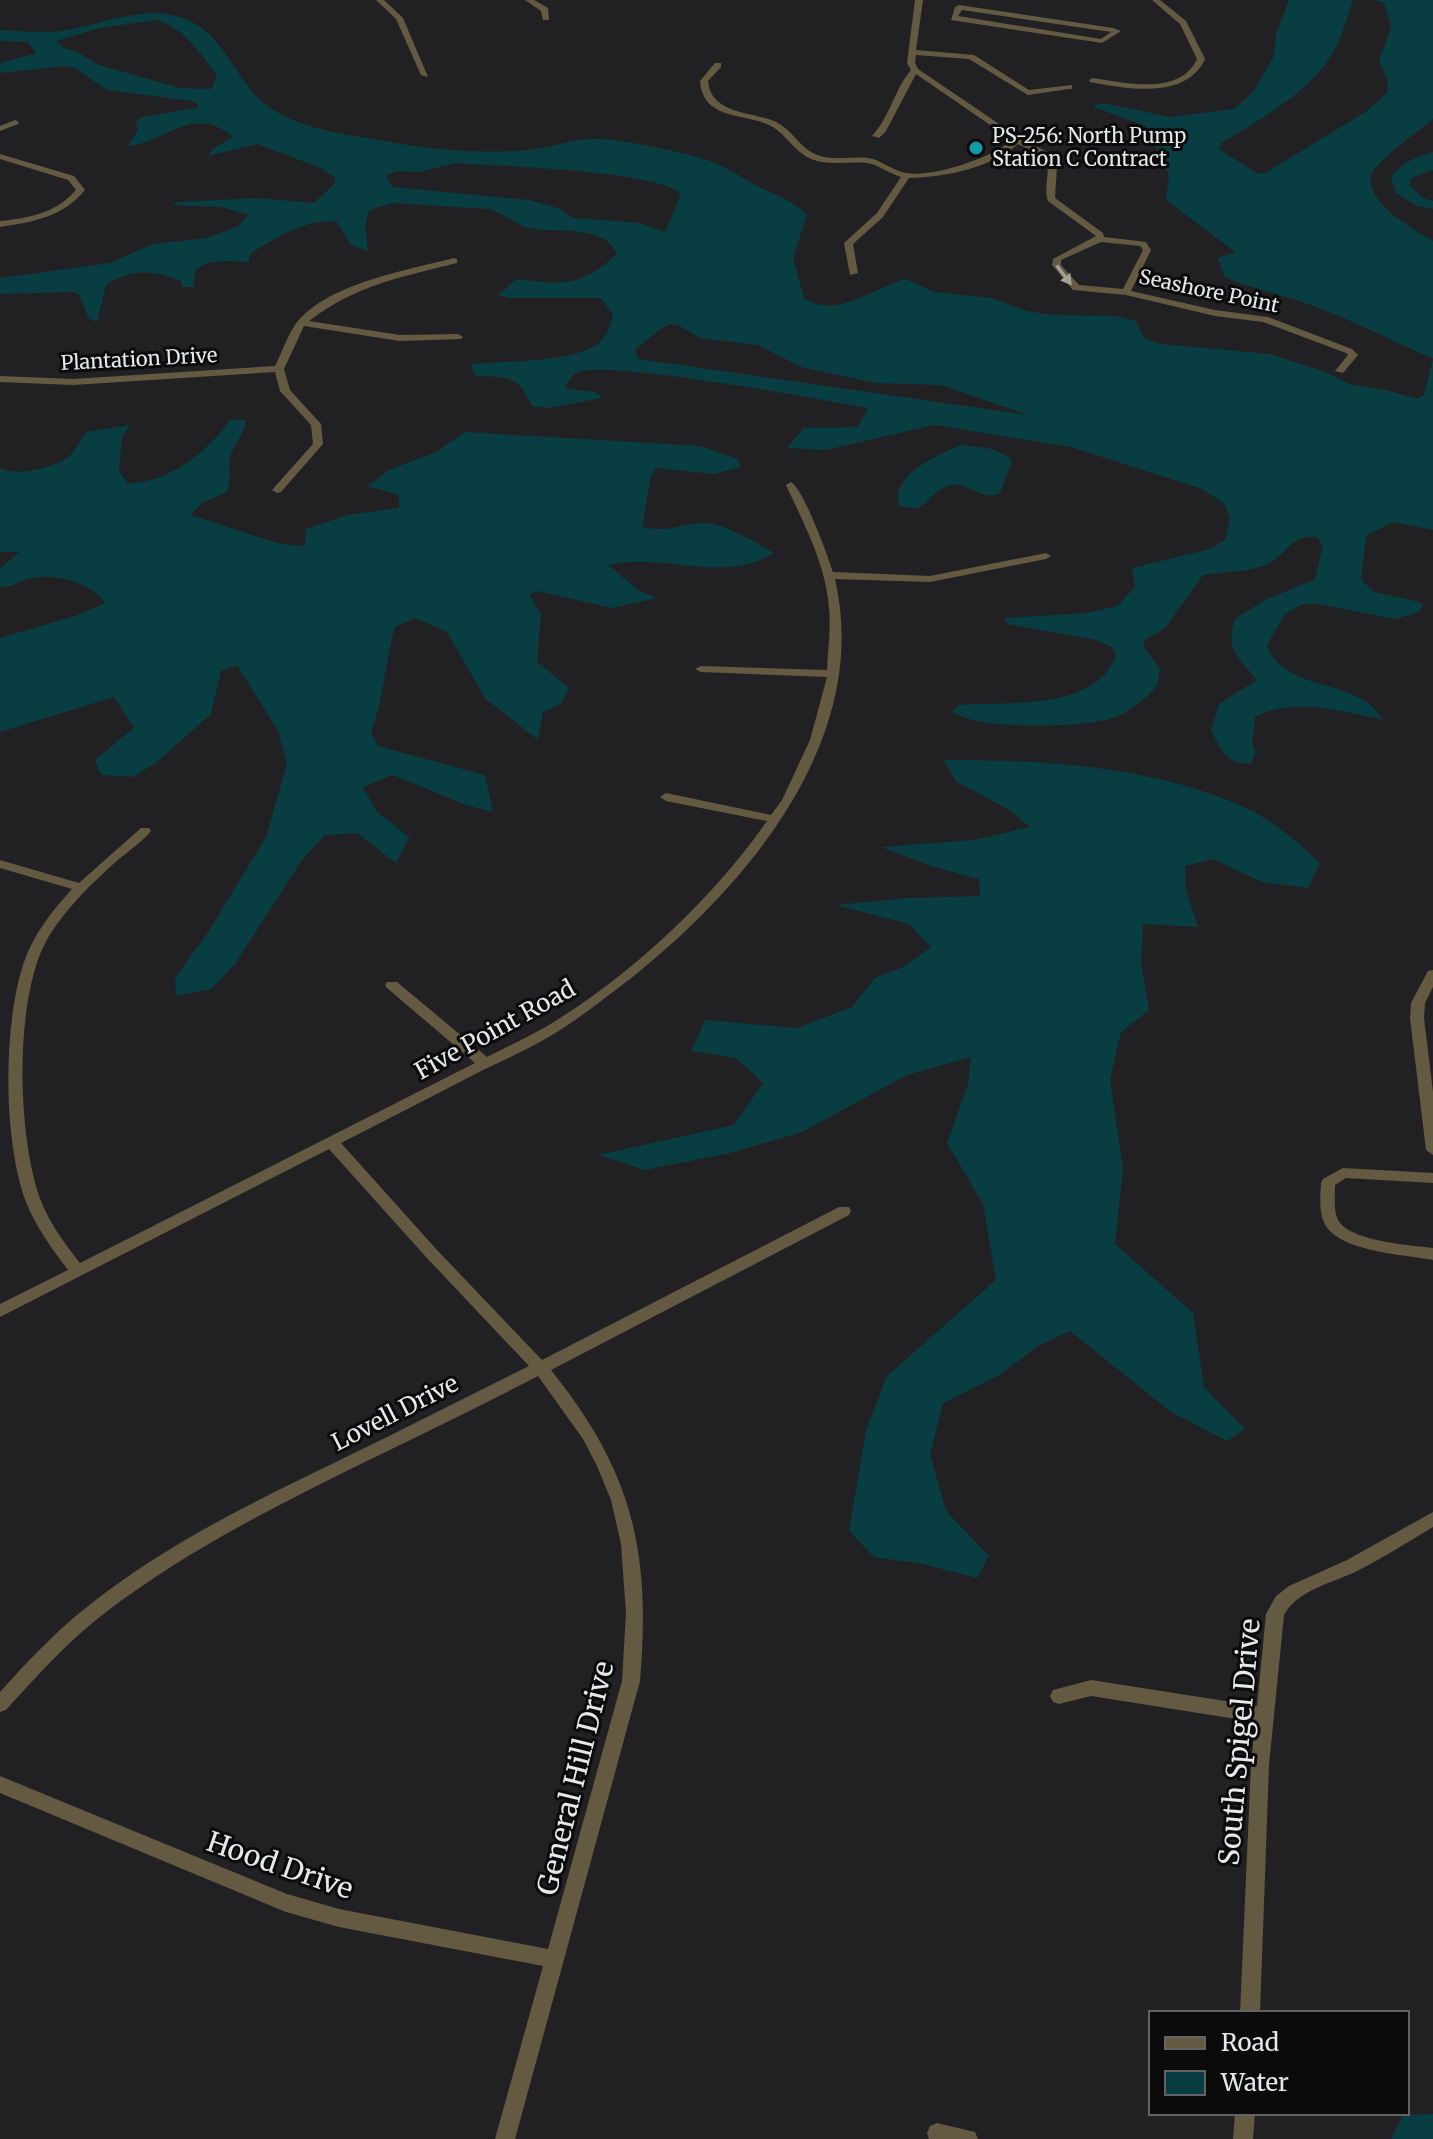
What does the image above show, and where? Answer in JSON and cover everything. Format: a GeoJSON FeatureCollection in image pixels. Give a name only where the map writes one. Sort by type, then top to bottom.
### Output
{"type":"FeatureCollection","features":[{"type":"Feature","properties":{"kind":"street"},"geometry":{"type":"LineString","coordinates":[[380,0],[399,18],[425,75]]}},
{"type":"Feature","properties":{"kind":"street"},"geometry":{"type":"LineString","coordinates":[[529,0],[545,10],[546,18]]}},
{"type":"Feature","properties":{"kind":"street"},"geometry":{"type":"LineString","coordinates":[[919,0],[911,63],[915,70],[1017,140],[1050,157],[1053,168],[1049,185],[1051,199],[1100,235],[1100,239]]}},
{"type":"Feature","properties":{"kind":"street"},"geometry":{"type":"LineString","coordinates":[[951,0],[963,2],[959,7],[953,17],[966,21],[1102,41],[1117,31],[959,7]]}},
{"type":"Feature","properties":{"kind":"street"},"geometry":{"type":"LineString","coordinates":[[1093,80],[1159,86],[1186,78],[1196,71],[1201,59],[1194,40],[1183,23],[1156,0]]}},
{"type":"Feature","properties":{"kind":"street"},"geometry":{"type":"LineString","coordinates":[[912,52],[971,57],[1028,93],[1069,87]]}},
{"type":"Feature","properties":{"kind":"street"},"geometry":{"type":"LineString","coordinates":[[718,65],[706,77],[703,87],[709,98],[726,111],[778,126],[816,158],[873,162],[906,177],[941,172],[989,159],[1007,150],[1017,140]]}},
{"type":"Feature","properties":{"kind":"street"},"geometry":{"type":"LineString","coordinates":[[876,136],[890,123],[905,81],[915,70]]}},
{"type":"Feature","properties":{"kind":"street"},"geometry":{"type":"LineString","coordinates":[[0,129],[15,122]]}},
{"type":"Feature","properties":{"kind":"street"},"geometry":{"type":"LineString","coordinates":[[0,156],[71,178],[81,190],[70,205],[52,214],[0,224]]}},
{"type":"Feature","properties":{"kind":"street"},"geometry":{"type":"LineString","coordinates":[[853,273],[848,243],[880,215],[906,177]]}},
{"type":"Feature","properties":{"kind":"street"},"geometry":{"type":"LineString","coordinates":[[1100,239],[1135,241],[1146,246],[1126,292],[1076,288],[1056,265],[1061,255],[1100,239]]}},
{"type":"Feature","properties":{"kind":"street"},"geometry":{"type":"LineString","coordinates":[[277,490],[318,444],[316,424],[285,391],[279,369],[301,323],[328,302],[370,282],[454,261]]}},
{"type":"Feature","properties":{"kind":"street","name":"Seashore Point"},"geometry":{"type":"LineString","coordinates":[[1126,292],[1215,313],[1276,322],[1353,353],[1340,371]]}},
{"type":"Feature","properties":{"kind":"street"},"geometry":{"type":"LineString","coordinates":[[301,323],[400,338],[458,337]]}},
{"type":"Feature","properties":{"kind":"street","name":"Plantation Drive"},"geometry":{"type":"LineString","coordinates":[[0,379],[73,382],[279,369]]}},
{"type":"Feature","properties":{"kind":"street","name":"Five Point Road"},"geometry":{"type":"LineString","coordinates":[[0,1311],[76,1269],[486,1064],[581,1010],[665,942],[745,862],[801,779],[826,714],[833,674],[835,611],[828,575],[823,556],[791,485]]}},
{"type":"Feature","properties":{"kind":"street"},"geometry":{"type":"LineString","coordinates":[[828,575],[930,579],[1046,556]]}},
{"type":"Feature","properties":{"kind":"street"},"geometry":{"type":"LineString","coordinates":[[701,669],[833,674]]}},
{"type":"Feature","properties":{"kind":"street"},"geometry":{"type":"LineString","coordinates":[[666,797],[775,819]]}},
{"type":"Feature","properties":{"kind":"street"},"geometry":{"type":"LineString","coordinates":[[76,1269],[56,1244],[31,1195],[18,1131],[20,1025],[30,964],[52,922],[80,887],[145,831]]}},
{"type":"Feature","properties":{"kind":"street"},"geometry":{"type":"LineString","coordinates":[[0,864],[80,887]]}},
{"type":"Feature","properties":{"kind":"street"},"geometry":{"type":"LineString","coordinates":[[1433,974],[1418,1003],[1417,1018],[1433,1150]]}},
{"type":"Feature","properties":{"kind":"street"},"geometry":{"type":"LineString","coordinates":[[392,985],[486,1064]]}},
{"type":"Feature","properties":{"kind":"street"},"geometry":{"type":"LineString","coordinates":[[0,1070],[18,1067]]}},
{"type":"Feature","properties":{"kind":"street","name":"General Hill Drive"},"geometry":{"type":"LineString","coordinates":[[332,1143],[541,1368],[579,1417],[619,1500],[635,1588],[631,1681],[505,2139]]}},
{"type":"Feature","properties":{"kind":"street"},"geometry":{"type":"LineString","coordinates":[[1433,1178],[1343,1173],[1328,1183],[1327,1199],[1331,1220],[1342,1233],[1433,1254]]}},
{"type":"Feature","properties":{"kind":"street","name":"Lovell Drive"},"geometry":{"type":"LineString","coordinates":[[0,1704],[41,1657],[83,1619],[172,1553],[541,1368],[844,1211]]}},
{"type":"Feature","properties":{"kind":"street","name":"South Spigel Drive"},"geometry":{"type":"LineString","coordinates":[[1250,2011],[1263,1715],[1275,1614],[1282,1601],[1295,1591],[1353,1565],[1433,1519]]}},
{"type":"Feature","properties":{"kind":"street"},"geometry":{"type":"LineString","coordinates":[[1059,1696],[1091,1688],[1263,1715]]}},
{"type":"Feature","properties":{"kind":"street","name":"Hood Drive"},"geometry":{"type":"LineString","coordinates":[[0,1784],[286,1903],[339,1918],[554,1959]]}},
{"type":"Feature","properties":{"kind":"street"},"geometry":{"type":"LineString","coordinates":[[1243,2139],[1245,2115]]}},
{"type":"Feature","properties":{"kind":"street"},"geometry":{"type":"LineString","coordinates":[[937,2133],[968,2139]]}},
{"type":"Feature","properties":{"kind":"water"},"geometry":{"type":"Polygon","coordinates":[[[1289,0],[1353,0],[1336,47],[1315,76],[1285,102],[1221,143],[1219,149],[1258,174],[1265,173],[1367,111],[1388,92],[1387,78],[1379,62],[1391,26],[1384,3],[1373,0],[1433,0],[1433,119],[1382,160],[1371,178],[1378,200],[1412,229],[1433,241],[1433,359],[1331,313],[1225,277],[1218,258],[1235,252],[1166,200],[1169,175],[1146,126],[1093,107],[1108,104],[1170,117],[1234,109],[1253,92],[1274,56],[1276,34],[1289,0]]]}},
{"type":"Feature","properties":{"kind":"water"},"geometry":{"type":"Polygon","coordinates":[[[165,14],[180,17],[206,31],[258,98],[271,109],[323,130],[411,145],[479,151],[528,150],[600,139],[657,148],[713,162],[786,199],[807,215],[793,258],[804,298],[817,304],[842,304],[906,279],[934,292],[991,298],[1027,311],[1053,315],[1116,316],[1136,321],[1144,338],[1161,344],[1270,354],[1323,371],[1350,384],[1417,399],[1424,395],[1433,359],[1433,530],[1393,522],[1366,536],[1361,580],[1374,592],[1419,602],[1423,605],[1419,612],[1395,619],[1318,604],[1303,604],[1285,614],[1267,645],[1284,668],[1310,681],[1354,695],[1369,704],[1384,720],[1319,708],[1287,707],[1271,711],[1255,717],[1252,744],[1256,752],[1251,764],[1230,759],[1211,730],[1219,704],[1257,680],[1235,652],[1232,630],[1235,619],[1265,600],[1315,579],[1323,546],[1317,537],[1308,537],[1295,542],[1261,567],[1203,575],[1166,627],[1145,640],[1143,646],[1160,669],[1157,685],[1121,715],[1082,724],[1032,726],[983,722],[952,711],[959,705],[1035,702],[1072,694],[1089,687],[1103,676],[1116,655],[1112,647],[1096,640],[1007,624],[1005,618],[1087,613],[1117,606],[1135,587],[1132,568],[1210,549],[1225,540],[1230,518],[1224,503],[1202,489],[1071,447],[934,425],[826,450],[787,448],[804,428],[858,427],[868,408],[716,382],[594,370],[576,373],[564,388],[595,392],[602,398],[548,408],[532,406],[516,382],[474,375],[471,364],[557,357],[589,349],[605,336],[613,314],[601,298],[511,298],[498,295],[517,279],[560,282],[582,278],[617,254],[611,244],[590,234],[529,228],[489,209],[393,203],[369,210],[365,226],[368,251],[351,245],[337,222],[303,226],[250,254],[249,262],[221,261],[201,266],[195,270],[194,287],[182,287],[181,281],[162,275],[134,273],[106,285],[97,322],[89,319],[79,295],[74,292],[0,294],[0,278],[110,263],[152,244],[207,238],[238,226],[249,215],[221,207],[172,205],[179,202],[257,198],[314,203],[335,183],[335,178],[321,168],[257,144],[208,156],[214,148],[233,137],[219,127],[205,124],[180,127],[128,146],[138,130],[136,122],[142,117],[197,108],[198,105],[192,101],[107,90],[75,68],[65,66],[0,73],[0,63],[37,53],[27,42],[0,41],[0,30],[61,31],[135,15],[165,14]],[[157,20],[100,28],[56,41],[63,48],[99,65],[180,88],[211,89],[217,76],[205,59],[176,29],[157,20]],[[455,163],[419,172],[396,171],[386,176],[392,187],[529,200],[561,209],[572,218],[640,223],[665,232],[681,194],[642,179],[610,174],[455,163]],[[671,324],[635,350],[638,359],[1028,415],[941,385],[875,383],[801,367],[758,345],[700,338],[678,325],[671,324]]]}},
{"type":"Feature","properties":{"kind":"water"},"geometry":{"type":"Polygon","coordinates":[[[1433,152],[1433,170],[1411,178],[1410,186],[1423,198],[1433,201],[1433,209],[1417,206],[1396,193],[1391,177],[1410,161],[1433,152]]]}},
{"type":"Feature","properties":{"kind":"water"},"geometry":{"type":"Polygon","coordinates":[[[230,420],[246,420],[230,458],[227,492],[202,503],[191,515],[280,544],[305,546],[306,529],[348,515],[399,508],[399,495],[368,486],[389,470],[436,452],[465,432],[700,446],[738,459],[740,467],[714,474],[656,468],[651,476],[642,527],[661,529],[712,524],[740,534],[774,553],[733,567],[651,562],[608,565],[638,590],[657,598],[612,608],[537,591],[529,595],[541,614],[537,662],[569,688],[561,704],[543,712],[538,740],[485,698],[447,632],[415,618],[395,627],[371,732],[378,746],[485,775],[493,812],[466,805],[393,775],[363,787],[376,811],[409,837],[396,863],[357,833],[325,835],[302,860],[235,964],[211,989],[176,996],[175,978],[209,931],[266,837],[287,764],[278,731],[237,665],[221,671],[211,714],[157,762],[133,777],[101,775],[95,760],[134,728],[114,697],[0,732],[0,638],[75,616],[106,603],[90,590],[62,578],[30,578],[0,587],[0,569],[19,552],[0,552],[0,468],[15,472],[52,465],[70,455],[86,432],[130,425],[122,437],[119,472],[128,483],[143,482],[186,464],[230,420]]]}},
{"type":"Feature","properties":{"kind":"water"},"geometry":{"type":"Polygon","coordinates":[[[963,445],[993,449],[1010,458],[1011,464],[1000,493],[985,495],[954,484],[939,491],[917,509],[900,506],[898,496],[908,476],[942,453],[963,445]]]}},
{"type":"Feature","properties":{"kind":"water"},"geometry":{"type":"Polygon","coordinates":[[[943,760],[1017,761],[1091,767],[1164,780],[1247,808],[1280,829],[1320,863],[1308,888],[1262,882],[1213,859],[1185,866],[1186,890],[1198,927],[1143,924],[1141,963],[1149,1010],[1121,1032],[1110,1080],[1123,1169],[1115,1244],[1193,1313],[1204,1387],[1245,1429],[1227,1441],[1171,1412],[1070,1331],[1038,1346],[998,1376],[943,1403],[930,1454],[946,1511],[989,1556],[977,1578],[923,1564],[874,1557],[849,1531],[866,1431],[887,1376],[996,1280],[983,1204],[947,1143],[968,1084],[971,1057],[907,1075],[802,1132],[730,1153],[645,1170],[598,1155],[734,1125],[763,1083],[736,1058],[691,1051],[705,1020],[797,1028],[852,1007],[875,978],[905,966],[931,947],[909,924],[836,905],[908,898],[980,896],[979,879],[931,866],[881,847],[975,840],[1030,827],[1009,810],[956,781],[943,760]]]}},
{"type":"Feature","properties":{"kind":"water"},"geometry":{"type":"Polygon","coordinates":[[[1433,2114],[1433,2139],[1391,2139],[1403,2115],[1433,2114]]]}},
{"type":"Feature","properties":{"kind":"place","name":"PS-256: North Pump Station C Contract"},"geometry":{"type":"Point","coordinates":[976,148]}}]}
